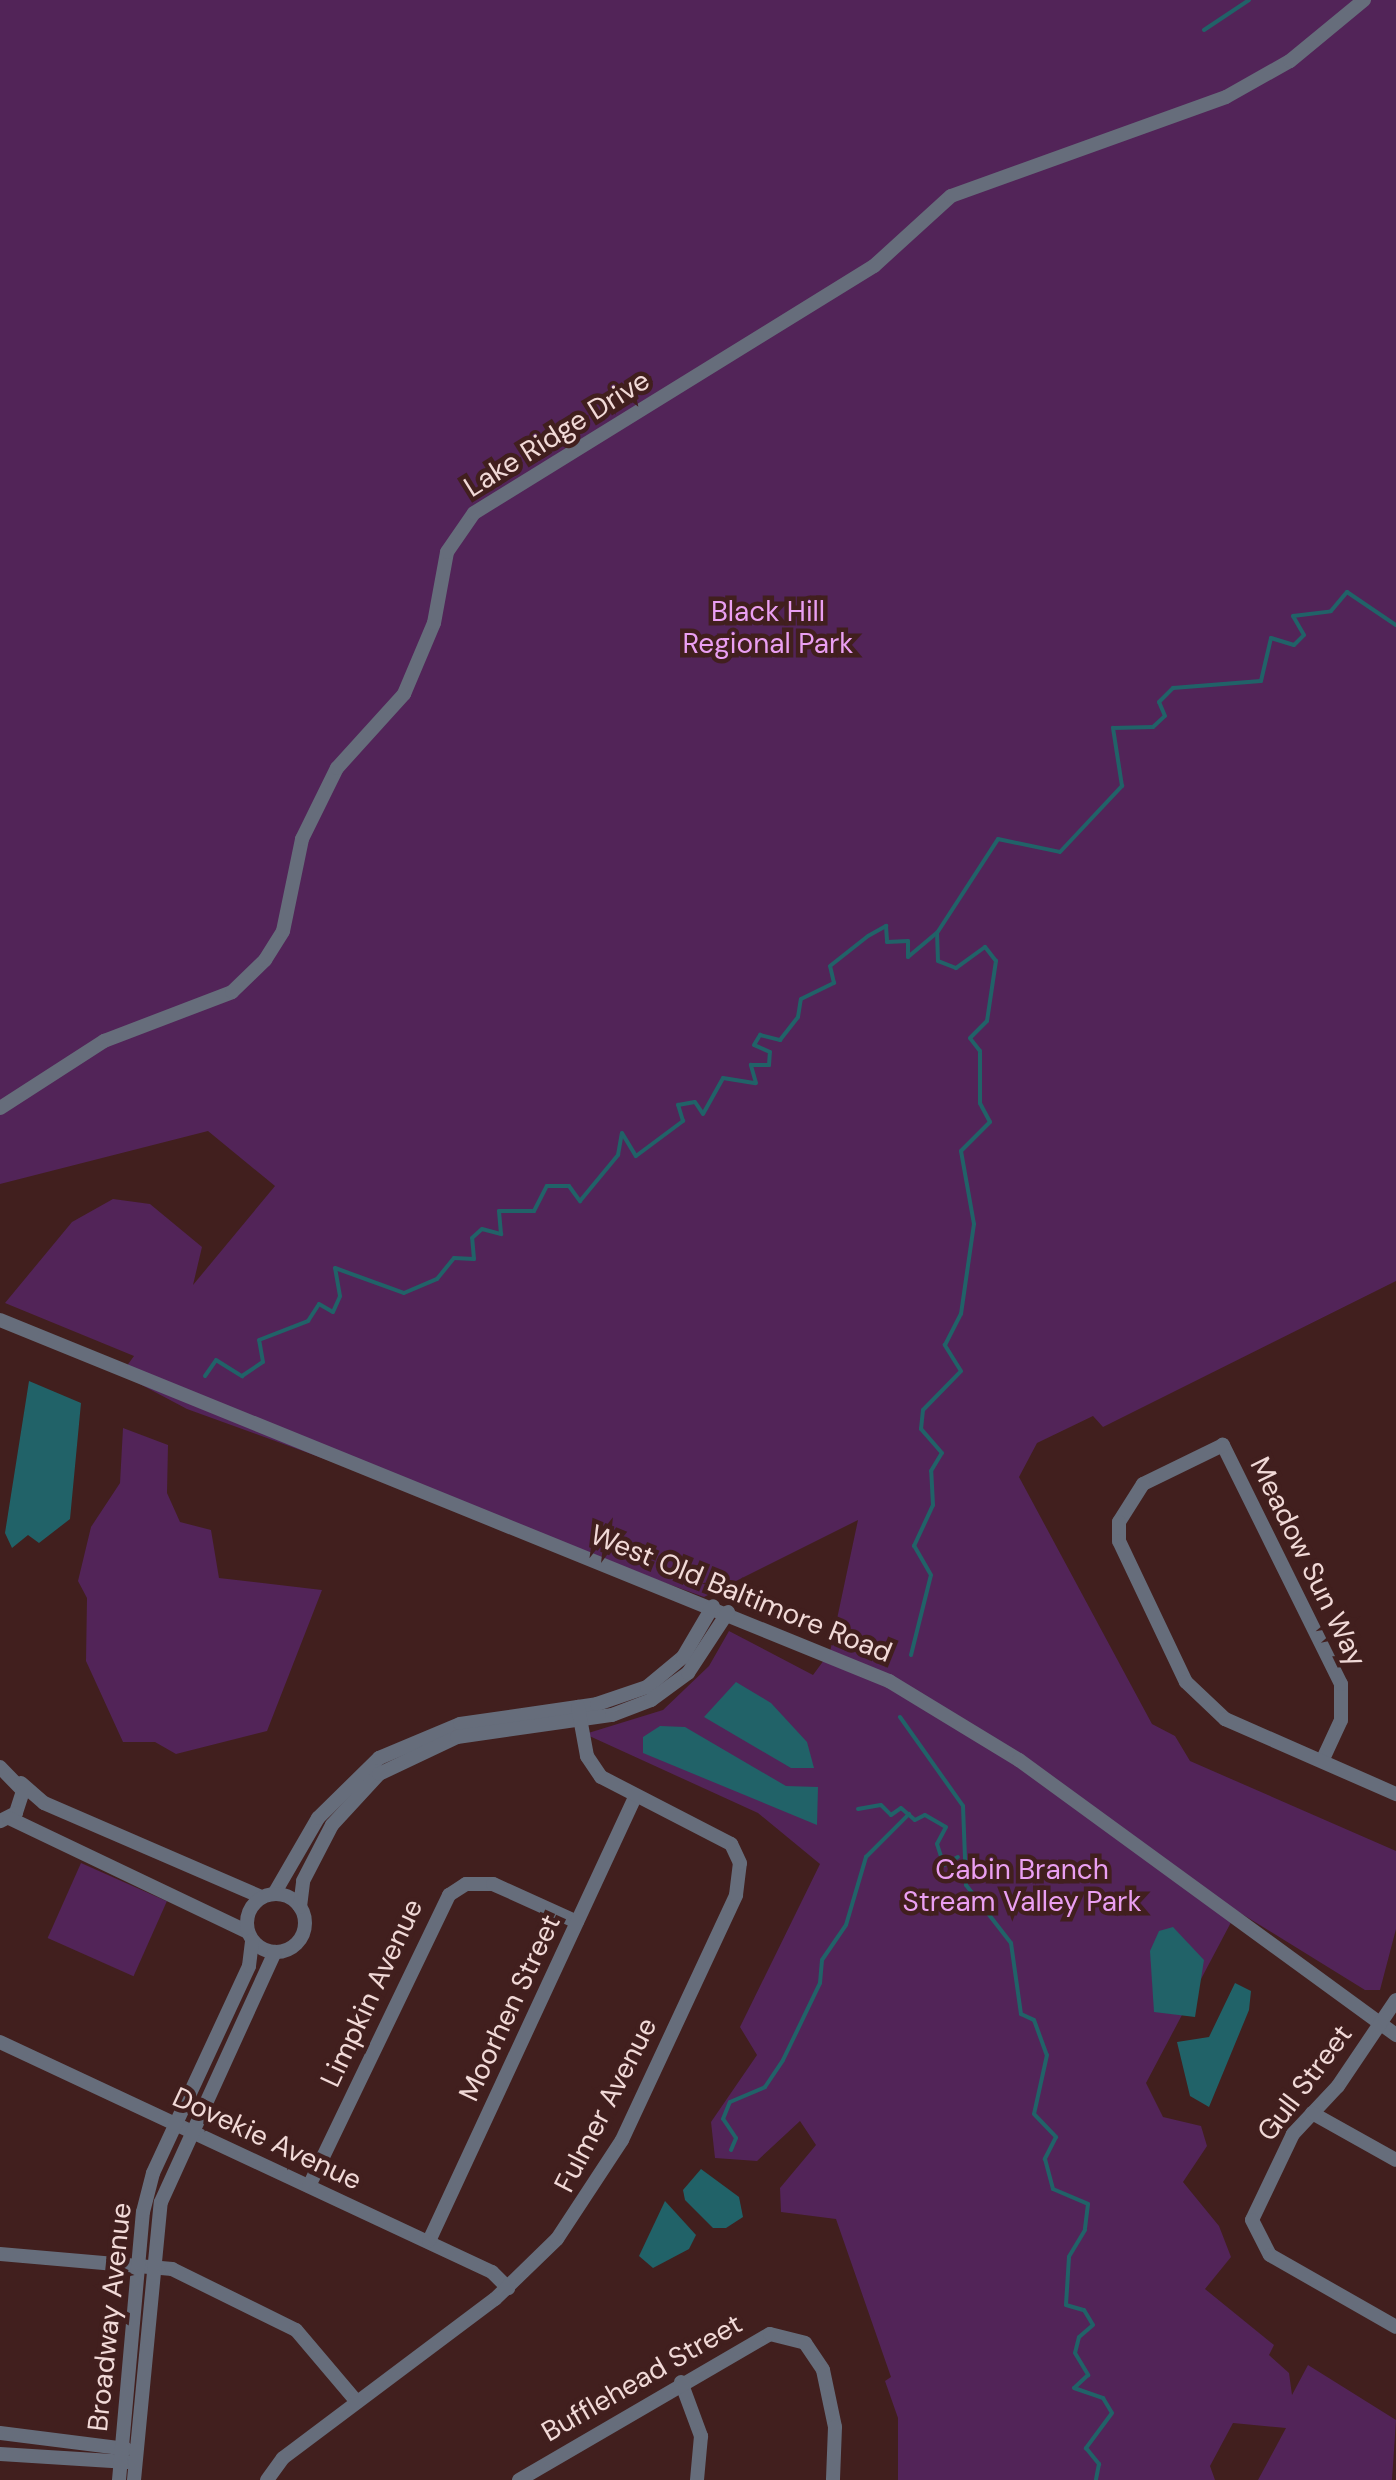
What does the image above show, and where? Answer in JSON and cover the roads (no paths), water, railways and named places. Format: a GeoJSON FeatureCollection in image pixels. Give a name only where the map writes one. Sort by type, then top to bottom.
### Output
{"type":"FeatureCollection","features":[{"type":"Feature","properties":{"kind":"street","name":"Lake Ridge Drive"},"geometry":{"type":"LineString","coordinates":[[0,1108],[104,1041],[216,1000],[265,960],[283,931],[302,839],[337,768],[404,694],[434,622],[447,552],[474,513],[874,266],[951,196],[1226,98],[1290,62],[1364,0]]}},
{"type":"Feature","properties":{"kind":"street","name":"West Old Baltimore Road"},"geometry":{"type":"LineString","coordinates":[[0,1320],[728,1612],[889,1682],[1019,1760],[1396,2035]]}},
{"type":"Feature","properties":{"kind":"street","name":"Meadow Sun Way"},"geometry":{"type":"LineString","coordinates":[[1223,1445],[1341,1684],[1341,1720],[1324,1759],[1202,1704],[1119,1541],[1130,1496],[1223,1445]]}},
{"type":"Feature","properties":{"kind":"street"},"geometry":{"type":"LineString","coordinates":[[21,1783],[20,1806],[3,1820],[250,1936],[275,1952],[292,1948],[304,1932],[300,1907],[303,1881],[332,1825],[380,1774],[458,1737],[579,1713],[662,1677],[713,1606]]}},
{"type":"Feature","properties":{"kind":"street"},"geometry":{"type":"LineString","coordinates":[[250,1936],[251,1907],[268,1896],[318,1818],[379,1758],[460,1724],[633,1708],[670,1688],[728,1612]]}},
{"type":"Feature","properties":{"kind":"street","name":"Fulmer Avenue"},"geometry":{"type":"LineString","coordinates":[[267,2480],[283,2458],[508,2288],[557,2240],[603,2176],[741,1880],[731,1844],[636,1796],[593,1768],[579,1713]]}},
{"type":"Feature","properties":{"kind":"street"},"geometry":{"type":"LineString","coordinates":[[1324,1759],[1396,1794]]}},
{"type":"Feature","properties":{"kind":"street"},"geometry":{"type":"LineString","coordinates":[[0,1767],[44,1803],[300,1907]]}},
{"type":"Feature","properties":{"kind":"street","name":"Moorhen Street"},"geometry":{"type":"LineString","coordinates":[[429,2241],[636,1796]]}},
{"type":"Feature","properties":{"kind":"street","name":"Limpkin Avenue"},"geometry":{"type":"LineString","coordinates":[[309,2186],[448,1895],[466,1884],[493,1884],[578,1922]]}},
{"type":"Feature","properties":{"kind":"street","name":"Broadway Avenue"},"geometry":{"type":"LineString","coordinates":[[182,2128],[249,1966],[250,1936]]}},
{"type":"Feature","properties":{"kind":"street","name":"Broadway Avenue"},"geometry":{"type":"LineString","coordinates":[[134,2480],[150,2186],[275,1952]]}},
{"type":"Feature","properties":{"kind":"street","name":"Gull Street"},"geometry":{"type":"LineString","coordinates":[[1396,2000],[1312,2113],[1257,2198],[1253,2231],[1278,2260],[1396,2327]]}},
{"type":"Feature","properties":{"kind":"street","name":"Dovekie Avenue"},"geometry":{"type":"LineString","coordinates":[[0,2042],[429,2241],[508,2288]]}},
{"type":"Feature","properties":{"kind":"street"},"geometry":{"type":"LineString","coordinates":[[1312,2113],[1396,2160]]}},
{"type":"Feature","properties":{"kind":"street"},"geometry":{"type":"LineString","coordinates":[[0,2254],[172,2269],[296,2330],[357,2402]]}},
{"type":"Feature","properties":{"kind":"street","name":"Broadway Avenue"},"geometry":{"type":"LineString","coordinates":[[120,2473],[145,2266]]}},
{"type":"Feature","properties":{"kind":"street","name":"Bufflehead Street"},"geometry":{"type":"LineString","coordinates":[[519,2480],[749,2340],[796,2337],[823,2370],[835,2427],[833,2480]]}},
{"type":"Feature","properties":{"kind":"street"},"geometry":{"type":"LineString","coordinates":[[681,2382],[700,2436],[698,2480]]}},
{"type":"Feature","properties":{"kind":"street"},"geometry":{"type":"LineString","coordinates":[[0,2433],[122,2444],[136,2458],[120,2473],[0,2454]]}},
{"type":"Feature","properties":{"kind":"water"},"geometry":{"type":"Polygon","coordinates":[[[29,1381],[81,1403],[70,1519],[39,1543],[28,1535],[12,1548],[5,1533],[29,1381]]]}},
{"type":"Feature","properties":{"kind":"water"},"geometry":{"type":"Polygon","coordinates":[[[736,1682],[771,1703],[807,1742],[814,1768],[791,1768],[704,1717],[736,1682]]]}},
{"type":"Feature","properties":{"kind":"water"},"geometry":{"type":"Polygon","coordinates":[[[660,1726],[685,1727],[786,1786],[818,1787],[817,1825],[643,1753],[643,1737],[660,1726]]]}},
{"type":"Feature","properties":{"kind":"water"},"geometry":{"type":"Polygon","coordinates":[[[1173,1927],[1204,1960],[1195,2017],[1154,2012],[1150,1951],[1159,1931],[1173,1927]]]}},
{"type":"Feature","properties":{"kind":"water"},"geometry":{"type":"Polygon","coordinates":[[[1235,1983],[1251,1991],[1249,2010],[1209,2107],[1190,2096],[1177,2042],[1209,2037],[1235,1983]]]}},
{"type":"Feature","properties":{"kind":"water"},"geometry":{"type":"Polygon","coordinates":[[[701,2169],[739,2197],[743,2217],[726,2228],[713,2228],[685,2200],[683,2190],[701,2169]]]}},
{"type":"Feature","properties":{"kind":"water"},"geometry":{"type":"Polygon","coordinates":[[[665,2201],[696,2235],[689,2249],[653,2268],[639,2256],[665,2201]]]}},
{"type":"Feature","properties":{"kind":"waterway"},"geometry":{"type":"LineString","coordinates":[[1204,30],[1249,0]]}},
{"type":"Feature","properties":{"kind":"waterway"},"geometry":{"type":"LineString","coordinates":[[205,1376],[216,1360],[242,1376],[263,1362],[259,1340],[308,1321],[319,1304],[333,1312],[340,1296],[335,1268],[404,1293],[437,1279],[454,1258],[474,1259],[472,1238],[482,1229],[501,1234],[499,1211],[534,1211],[547,1186],[569,1186],[580,1201],[618,1155],[622,1133],[636,1156],[683,1121],[678,1105],[695,1102],[703,1114],[723,1078],[756,1083],[751,1065],[769,1065],[770,1052],[754,1045],[760,1035],[780,1040],[798,1017],[801,999],[834,983],[830,966],[868,936],[886,926],[887,942],[908,941],[908,957],[937,933],[998,839],[1060,852],[1122,786],[1113,728],[1153,727],[1165,716],[1159,702],[1173,688],[1261,681],[1271,638],[1294,645],[1304,635],[1293,616],[1331,611],[1347,592],[1396,625]]}},
{"type":"Feature","properties":{"kind":"waterway"},"geometry":{"type":"LineString","coordinates":[[911,1655],[931,1575],[914,1546],[933,1505],[931,1471],[942,1453],[921,1429],[923,1410],[961,1371],[945,1345],[961,1314],[974,1224],[961,1151],[990,1122],[980,1103],[980,1051],[970,1038],[987,1021],[996,961],[985,947],[956,968],[938,961],[937,933]]}},
{"type":"Feature","properties":{"kind":"waterway"},"geometry":{"type":"LineString","coordinates":[[900,1717],[963,1806],[966,1885],[1011,1943],[1021,2014],[1034,2020],[1047,2055],[1034,2114],[1056,2137],[1045,2159],[1053,2189],[1088,2204],[1085,2230],[1069,2257],[1066,2305],[1084,2310],[1093,2325],[1079,2337],[1075,2353],[1088,2375],[1074,2388],[1103,2398],[1112,2413],[1086,2448],[1099,2464],[1096,2480]]}},
{"type":"Feature","properties":{"kind":"waterway"},"geometry":{"type":"LineString","coordinates":[[858,1809],[881,1805],[891,1815],[901,1808],[915,1820],[925,1815],[946,1827],[937,1844],[944,1865],[958,1857]]}},
{"type":"Feature","properties":{"kind":"waterway"},"geometry":{"type":"LineString","coordinates":[[731,2150],[736,2138],[723,2119],[730,2102],[765,2087],[783,2060],[820,1983],[822,1960],[846,1925],[866,1857],[909,1814]]}},
{"type":"Feature","properties":{"kind":"park label","name":"Black Hill Regional Park"},"geometry":{"type":"Point","coordinates":[768,628]}},
{"type":"Feature","properties":{"kind":"park label","name":"Cabin Branch Stream Valley Park"},"geometry":{"type":"Point","coordinates":[1022,1886]}}]}
